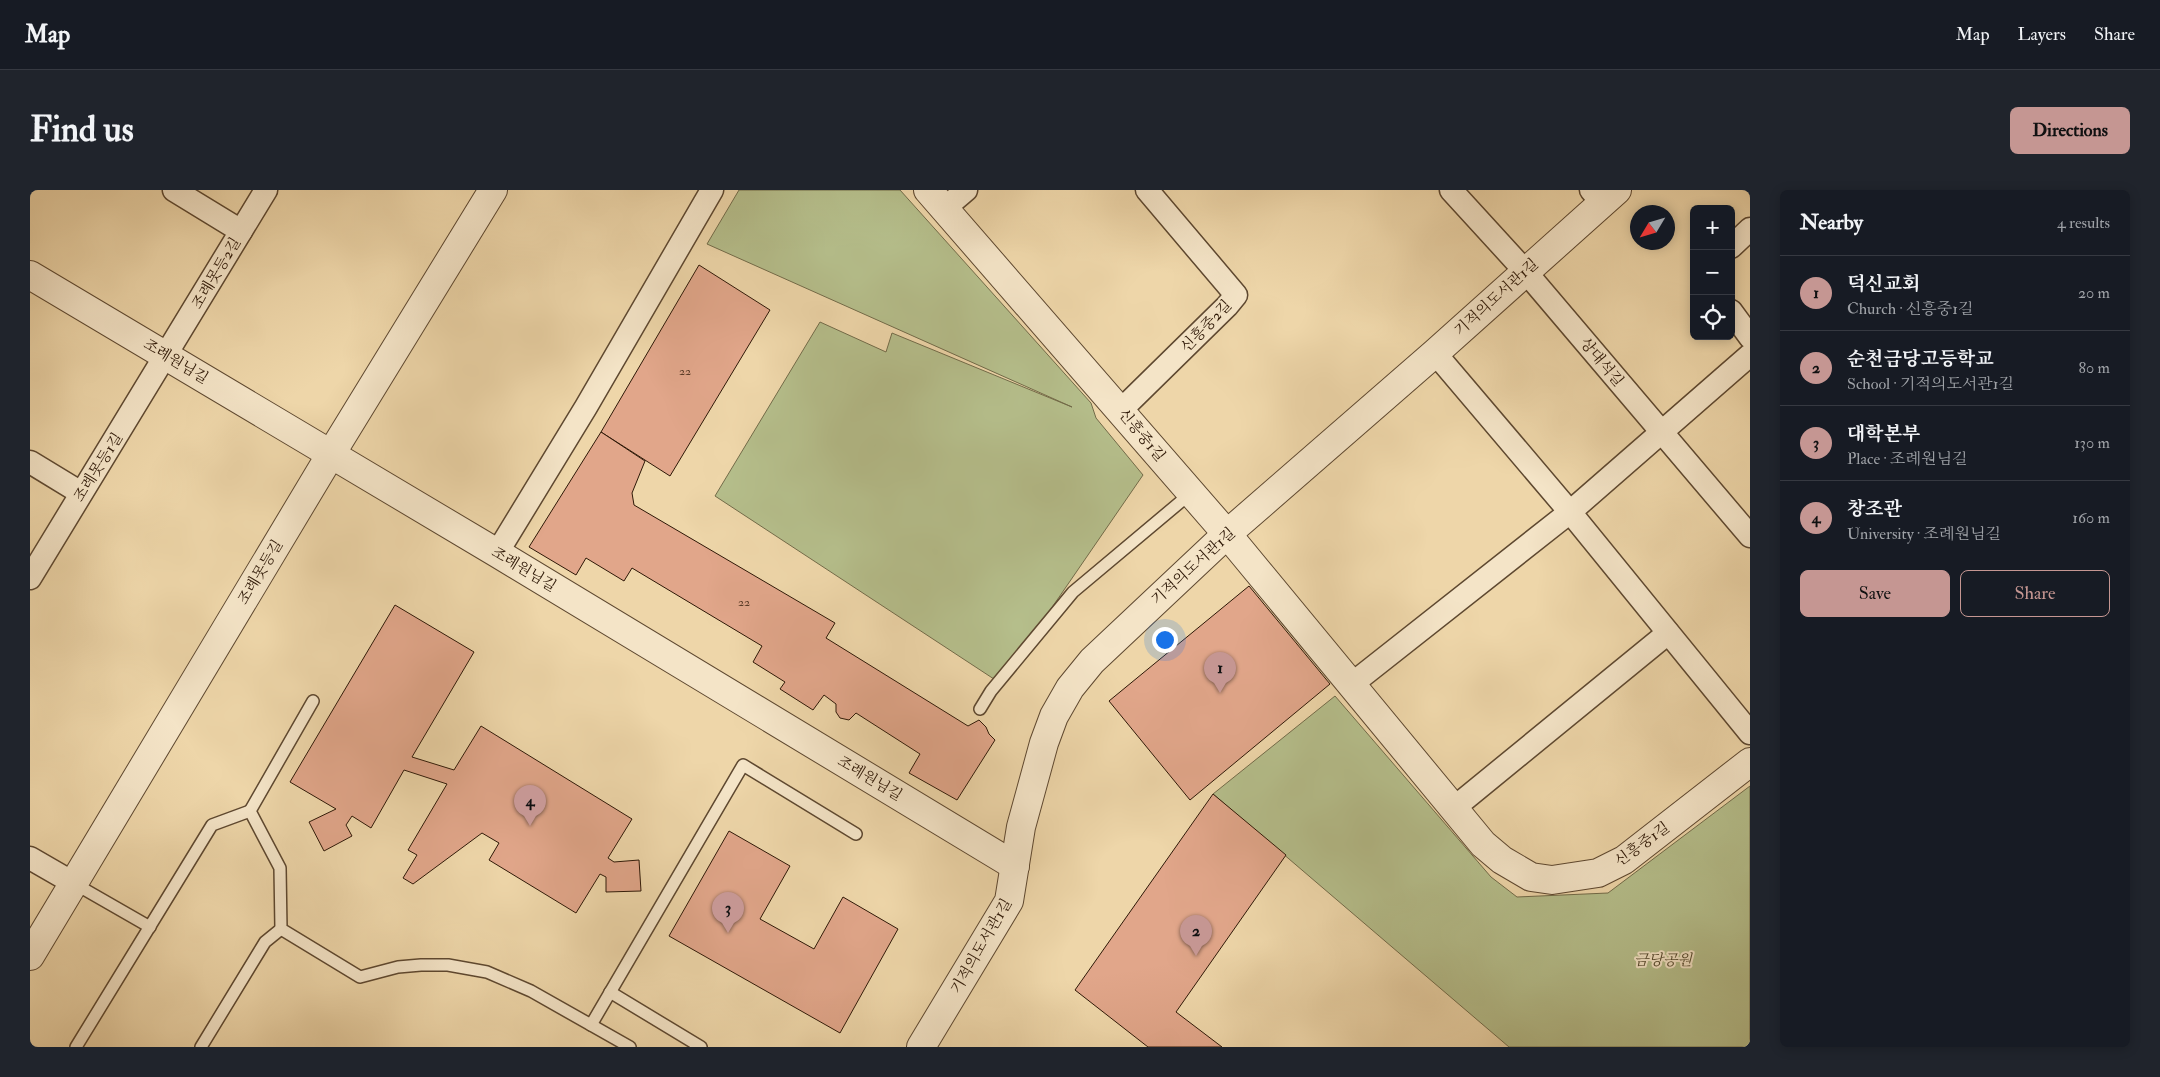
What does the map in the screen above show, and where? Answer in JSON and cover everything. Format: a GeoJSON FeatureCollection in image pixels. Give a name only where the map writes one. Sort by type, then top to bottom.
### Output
{"type":"FeatureCollection","features":[{"type":"Feature","properties":{"kind":"street"},"geometry":{"type":"LineString","coordinates":[[174,190],[241,231]]}},
{"type":"Feature","properties":{"kind":"street","name":"조례못등2길"},"geometry":{"type":"LineString","coordinates":[[166,356],[266,190]]}},
{"type":"Feature","properties":{"kind":"street","name":"조례못등길"},"geometry":{"type":"LineString","coordinates":[[30,956],[75,884],[331,454],[493,190]]}},
{"type":"Feature","properties":{"kind":"street"},"geometry":{"type":"LineString","coordinates":[[497,553],[586,407],[712,190]]}},
{"type":"Feature","properties":{"kind":"street"},"geometry":{"type":"LineString","coordinates":[[937,199],[966,190]]}},
{"type":"Feature","properties":{"kind":"street","name":"신흥중2길"},"geometry":{"type":"LineString","coordinates":[[1121,410],[1228,306],[1236,294],[1148,190]]}},
{"type":"Feature","properties":{"kind":"street","name":"상대석길"},"geometry":{"type":"LineString","coordinates":[[1451,190],[1525,271],[1750,536]]}},
{"type":"Feature","properties":{"kind":"street","name":"기적의도서관1길"},"geometry":{"type":"LineString","coordinates":[[922,1047],[1009,901],[1021,827],[1044,743],[1054,716],[1070,688],[1116,636],[1227,534],[1435,353],[1525,271],[1603,194]]}},
{"type":"Feature","properties":{"kind":"street","name":"신흥중1길"},"geometry":{"type":"LineString","coordinates":[[937,199],[1227,534],[1483,844],[1502,860],[1531,877],[1552,880],[1598,873],[1624,860],[1750,762]]}},
{"type":"Feature","properties":{"kind":"street"},"geometry":{"type":"LineString","coordinates":[[1735,242],[1750,229]]}},
{"type":"Feature","properties":{"kind":"street","name":"조례원님길"},"geometry":{"type":"LineString","coordinates":[[30,275],[497,553],[1015,866]]}},
{"type":"Feature","properties":{"kind":"street"},"geometry":{"type":"LineString","coordinates":[[1735,316],[1750,337]]}},
{"type":"Feature","properties":{"kind":"street"},"geometry":{"type":"LineString","coordinates":[[1435,353],[1570,512],[1750,733]]}},
{"type":"Feature","properties":{"kind":"street"},"geometry":{"type":"LineString","coordinates":[[1352,684],[1570,512],[1750,355]]}},
{"type":"Feature","properties":{"kind":"street","name":"조례못등1길"},"geometry":{"type":"LineString","coordinates":[[30,578],[166,356]]}},
{"type":"Feature","properties":{"kind":"street"},"geometry":{"type":"LineString","coordinates":[[30,462],[82,493]]}},
{"type":"Feature","properties":{"kind":"street"},"geometry":{"type":"LineString","coordinates":[[1454,808],[1668,634]]}},
{"type":"Feature","properties":{"kind":"street"},"geometry":{"type":"LineString","coordinates":[[30,858],[75,884]]}},
{"type":"Feature","properties":{"kind":"lane"},"geometry":{"type":"LineString","coordinates":[[980,709],[991,691],[1073,592],[1191,493]]}},
{"type":"Feature","properties":{"kind":"lane"},"geometry":{"type":"LineString","coordinates":[[76,1047],[212,825],[250,811],[313,701]]}},
{"type":"Feature","properties":{"kind":"lane"},"geometry":{"type":"LineString","coordinates":[[591,1025],[743,765],[856,834]]}},
{"type":"Feature","properties":{"kind":"lane"},"geometry":{"type":"LineString","coordinates":[[250,811],[280,868],[281,929]]}},
{"type":"Feature","properties":{"kind":"lane"},"geometry":{"type":"LineString","coordinates":[[75,884],[150,927]]}},
{"type":"Feature","properties":{"kind":"lane"},"geometry":{"type":"LineString","coordinates":[[281,929],[360,977],[398,967],[448,965],[475,969],[507,979],[630,1047]]}},
{"type":"Feature","properties":{"kind":"lane"},"geometry":{"type":"LineString","coordinates":[[201,1047],[265,942],[281,929]]}},
{"type":"Feature","properties":{"kind":"lane"},"geometry":{"type":"LineString","coordinates":[[610,992],[701,1047]]}},
{"type":"Feature","properties":{"kind":"green space"},"geometry":{"type":"Polygon","coordinates":[[[739,190],[900,190],[1091,403],[1096,418],[1143,475],[1000,683],[715,496],[820,322],[886,352],[892,333],[1072,407],[707,244],[739,190]]]}},
{"type":"Feature","properties":{"kind":"green space","name":"금당공원"},"geometry":{"type":"Polygon","coordinates":[[[1335,696],[1491,877],[1517,897],[1608,893],[1750,786],[1750,1047],[1509,1047],[1213,794],[1335,696]]]}},
{"type":"Feature","properties":{"kind":"building"},"geometry":{"type":"Polygon","coordinates":[[[699,265],[770,310],[670,476],[601,432],[699,265]]]}},
{"type":"Feature","properties":{"kind":"building"},"geometry":{"type":"Polygon","coordinates":[[[601,432],[645,461],[632,493],[634,505],[835,623],[826,638],[968,726],[979,720],[986,727],[989,734],[995,740],[957,800],[909,773],[920,754],[856,713],[849,720],[840,718],[836,712],[836,704],[824,695],[813,710],[780,689],[785,682],[753,662],[762,646],[632,568],[624,581],[586,558],[576,575],[529,547],[601,432]]]}},
{"type":"Feature","properties":{"kind":"building"},"geometry":{"type":"Polygon","coordinates":[[[1249,586],[1330,684],[1190,800],[1109,701],[1249,586]]]}},
{"type":"Feature","properties":{"kind":"building"},"geometry":{"type":"Polygon","coordinates":[[[395,605],[474,652],[412,757],[454,770],[481,726],[632,819],[608,858],[614,862],[639,860],[641,891],[606,892],[606,877],[600,874],[576,913],[489,860],[499,843],[482,833],[413,884],[403,878],[417,855],[408,850],[447,784],[404,770],[371,828],[352,816],[346,825],[352,836],[324,851],[309,822],[336,809],[290,782],[395,605]]]}},
{"type":"Feature","properties":{"kind":"building"},"geometry":{"type":"Polygon","coordinates":[[[1213,794],[1286,855],[1176,1012],[1222,1047],[1148,1047],[1075,990],[1213,794]]]}},
{"type":"Feature","properties":{"kind":"building"},"geometry":{"type":"Polygon","coordinates":[[[729,831],[790,866],[760,919],[814,949],[843,897],[898,929],[840,1033],[669,936],[729,831]]]}},
{"type":"Feature","properties":{"kind":"place","name":"덕신교회"},"geometry":{"type":"Point","coordinates":[1220,693]}},
{"type":"Feature","properties":{"kind":"place","name":"창조관"},"geometry":{"type":"Point","coordinates":[530,826]}},
{"type":"Feature","properties":{"kind":"place","name":"대학본부"},"geometry":{"type":"Point","coordinates":[728,933]}},
{"type":"Feature","properties":{"kind":"place","name":"순천금당고등학교"},"geometry":{"type":"Point","coordinates":[1196,956]}}]}
